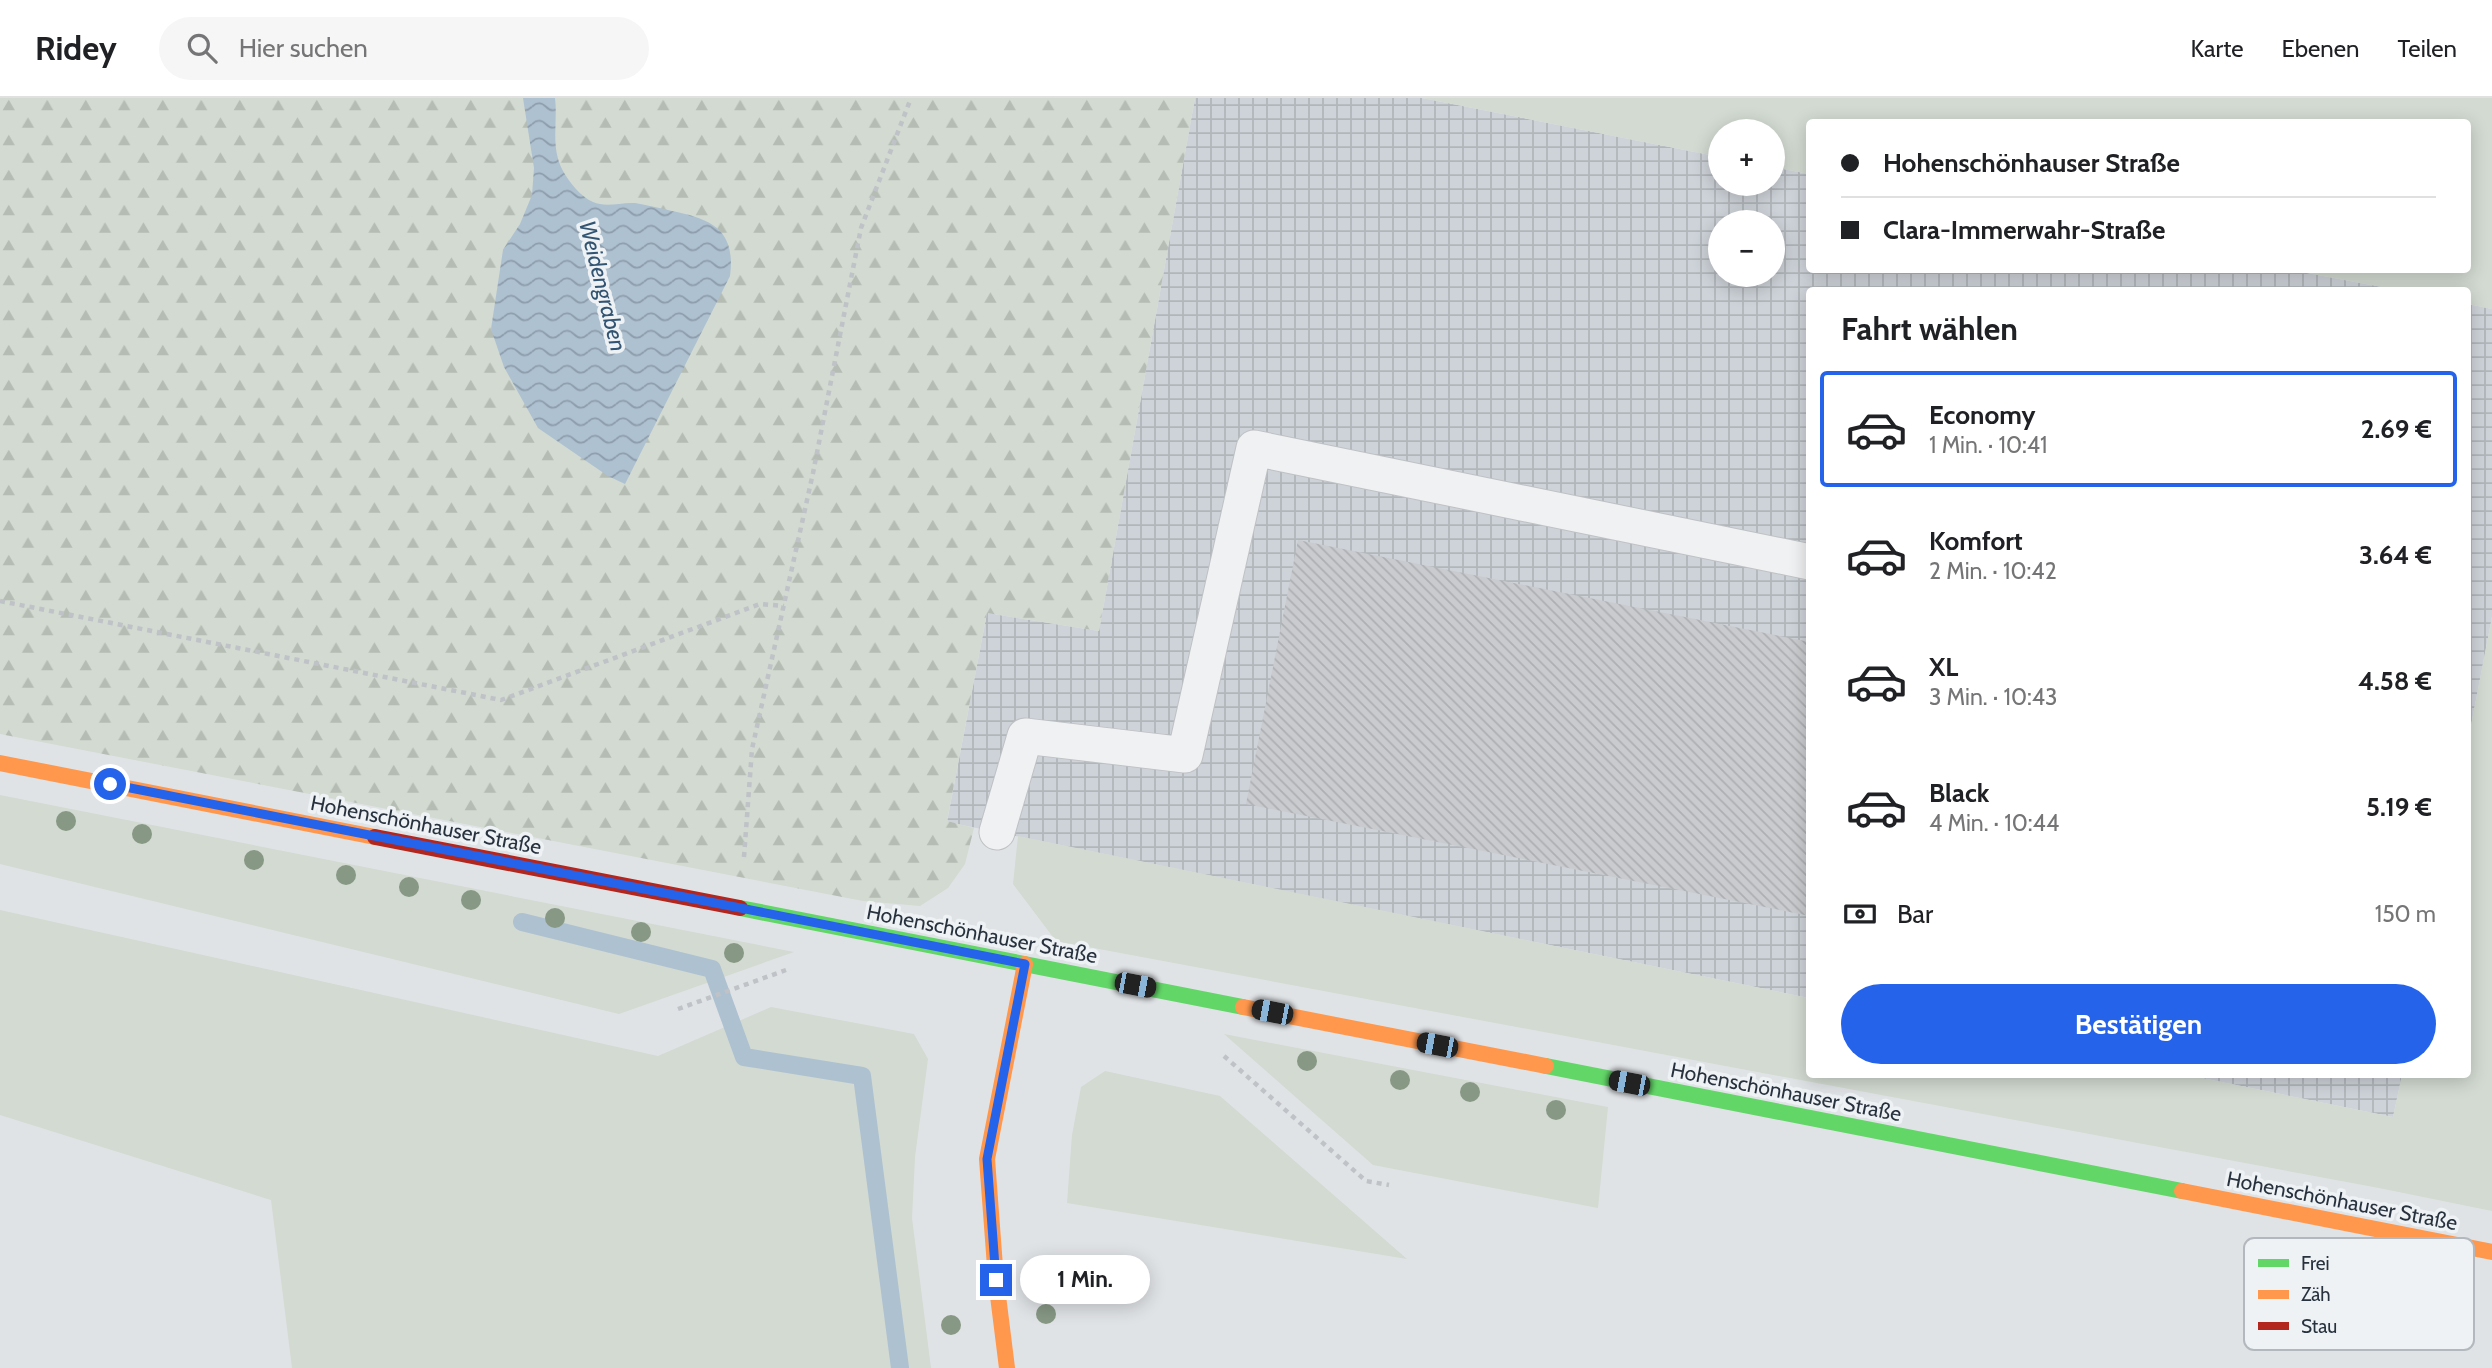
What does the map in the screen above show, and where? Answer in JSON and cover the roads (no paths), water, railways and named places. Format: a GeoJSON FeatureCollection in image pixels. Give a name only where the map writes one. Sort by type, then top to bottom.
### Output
{"type":"FeatureCollection","features":[{"type":"Feature","properties":{"kind":"street","name":"Hohenschönhauser Straße"},"geometry":{"type":"LineString","coordinates":[[0,763],[2421,1238]]}},
{"type":"Feature","properties":{"kind":"street"},"geometry":{"type":"LineString","coordinates":[[1007,1368],[996,1280],[987,1159],[1025,964]]}},
{"type":"Feature","properties":{"kind":"street","name":"Hohenschönhauser Straße"},"geometry":{"type":"LineString","coordinates":[[2474,1248],[2492,1252]]}},
{"type":"Feature","properties":{"kind":"lane"},"geometry":{"type":"LineString","coordinates":[[997,832],[1025,736],[1185,755],[1254,449],[1806,561]]}},
{"type":"Feature","properties":{"kind":"water","name":"Weidengraben"},"geometry":{"type":"Polygon","coordinates":[[[523,98],[555,98],[559,162],[569,180],[584,197],[598,204],[635,203],[699,218],[718,229],[729,248],[730,276],[625,484],[608,476],[538,428],[504,367],[491,329],[503,250],[520,224],[532,195],[534,168],[523,98]]]}},
{"type":"Feature","properties":{"kind":"waterway"},"geometry":{"type":"LineString","coordinates":[[522,922],[712,969],[744,1057],[862,1076],[900,1368]]}}]}
